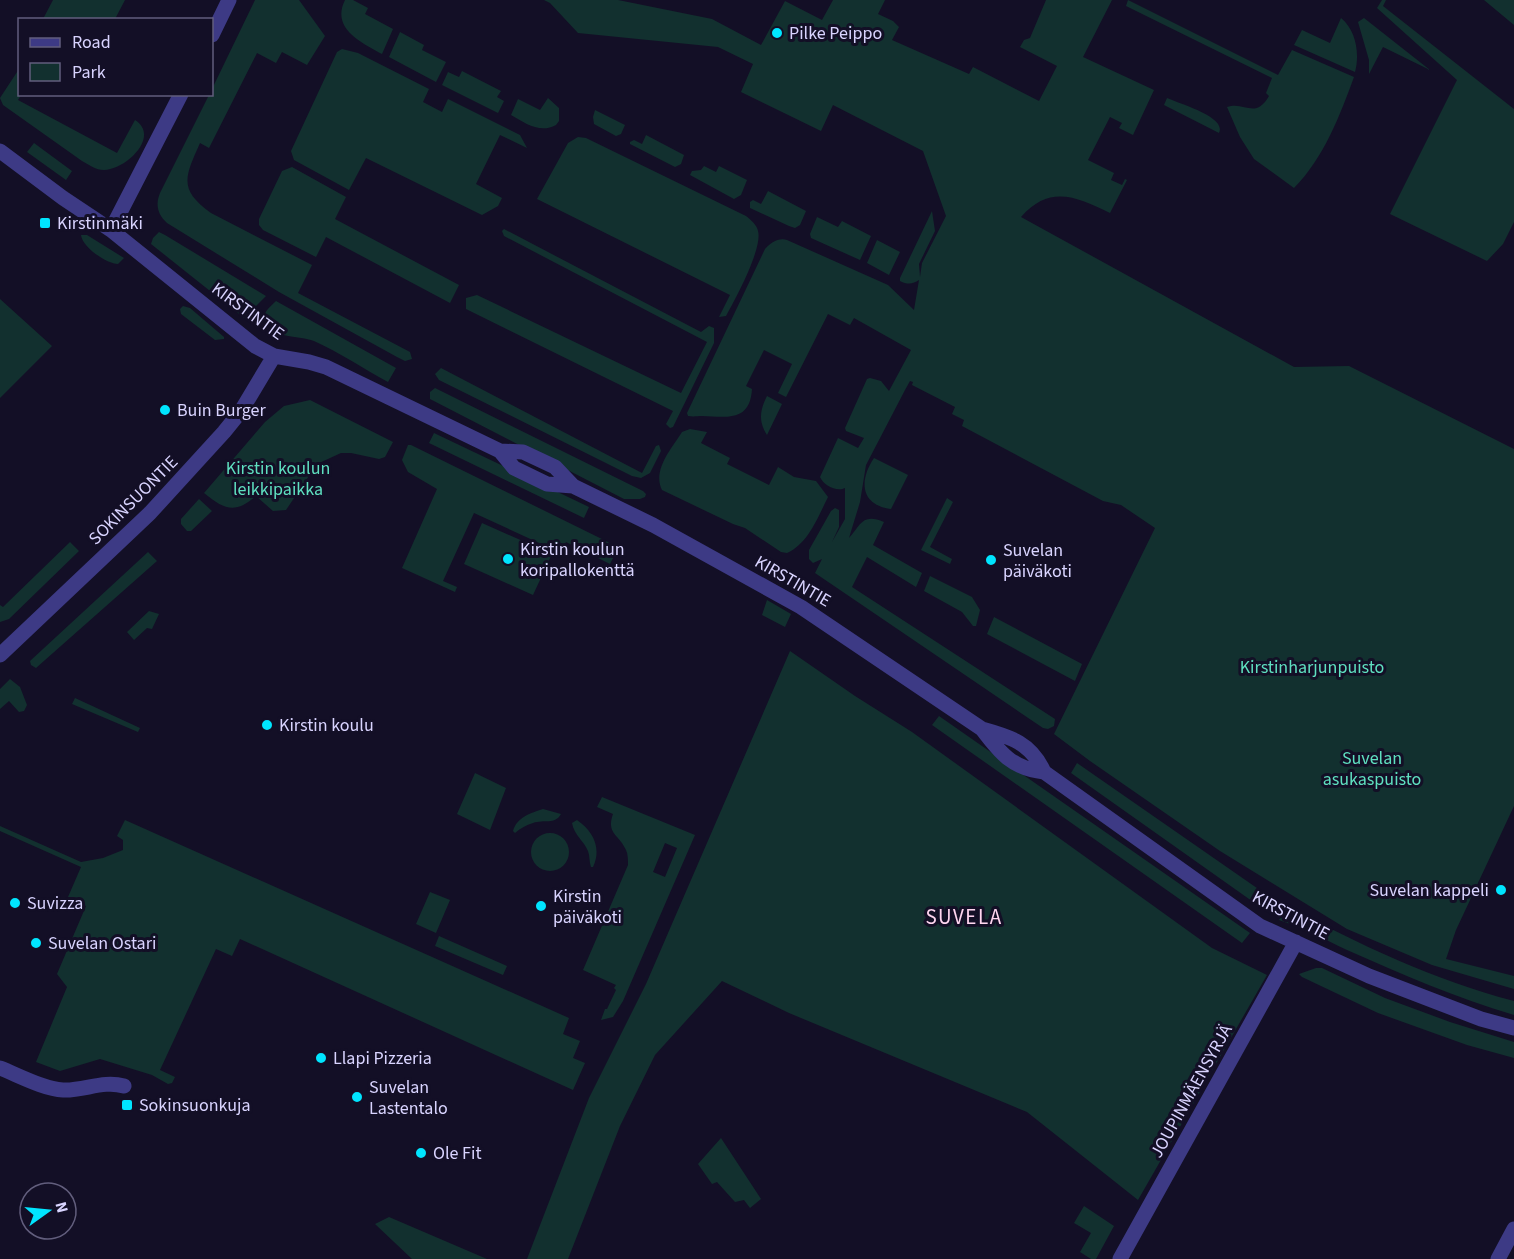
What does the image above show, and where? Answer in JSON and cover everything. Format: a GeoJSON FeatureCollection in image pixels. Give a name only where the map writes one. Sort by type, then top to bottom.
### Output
{"type":"FeatureCollection","features":[{"type":"Feature","properties":{"kind":"street"},"geometry":{"type":"LineString","coordinates":[[213,33],[230,0]]}},
{"type":"Feature","properties":{"kind":"street"},"geometry":{"type":"LineString","coordinates":[[111,230],[180,96]]}},
{"type":"Feature","properties":{"kind":"street","name":"KIRSTINTIE"},"geometry":{"type":"LineString","coordinates":[[0,151],[111,230],[255,346],[274,356],[326,367],[500,451],[514,468],[547,484],[573,486],[653,525],[801,607],[982,729],[999,752],[1026,771],[1044,772],[1260,926],[1369,976],[1481,1019],[1514,1028]]}},
{"type":"Feature","properties":{"kind":"street","name":"SOKINSUONTIE"},"geometry":{"type":"LineString","coordinates":[[0,654],[150,513],[224,432],[246,403],[274,356]]}},
{"type":"Feature","properties":{"kind":"street","name":"JOUPINMÄENSYRJÄ"},"geometry":{"type":"LineString","coordinates":[[1120,1259],[1296,942]]}},
{"type":"Feature","properties":{"kind":"street"},"geometry":{"type":"LineString","coordinates":[[0,1068],[63,1090],[112,1083],[124,1086]]}},
{"type":"Feature","properties":{"kind":"street"},"geometry":{"type":"LineString","coordinates":[[1498,1259],[1514,1229]]}},
{"type":"Feature","properties":{"kind":"green space"},"geometry":{"type":"Polygon","coordinates":[[[53,0],[125,0],[116,18],[44,18],[53,0]]]}},
{"type":"Feature","properties":{"kind":"green space"},"geometry":{"type":"Polygon","coordinates":[[[255,0],[299,0],[325,36],[307,65],[282,52],[276,63],[257,53],[209,148],[200,143],[188,174],[189,189],[193,197],[211,213],[312,265],[298,293],[410,352],[412,359],[405,361],[397,357],[279,292],[167,223],[161,217],[158,206],[160,193],[208,96],[213,96],[213,87],[255,0]]]}},
{"type":"Feature","properties":{"kind":"green space"},"geometry":{"type":"Polygon","coordinates":[[[345,0],[353,0],[368,8],[365,14],[393,29],[382,54],[357,39],[345,26],[342,10],[345,0]]]}},
{"type":"Feature","properties":{"kind":"green space","name":"Kirstinharjunpuisto"},"geometry":{"type":"Polygon","coordinates":[[[544,0],[618,0],[712,19],[761,45],[785,1],[822,20],[833,0],[885,0],[878,14],[893,21],[899,27],[892,40],[969,74],[973,67],[1039,101],[1057,66],[1020,47],[1024,40],[1030,38],[1046,0],[1112,0],[1083,57],[1154,90],[1133,135],[1119,128],[1122,123],[1110,117],[1088,160],[1114,173],[1111,180],[1122,185],[1125,179],[1127,180],[1110,213],[1086,202],[1053,197],[1042,200],[1021,217],[1294,367],[1349,366],[1514,449],[1514,806],[1456,930],[1446,959],[1514,976],[1514,989],[1432,965],[1347,929],[1220,851],[1054,734],[1155,528],[1121,505],[1103,501],[962,426],[964,420],[952,414],[955,407],[912,385],[913,382],[910,381],[866,465],[860,502],[849,538],[866,520],[884,522],[873,545],[922,573],[916,587],[867,557],[852,587],[1055,719],[1054,726],[1048,729],[1043,728],[815,573],[822,559],[813,563],[809,559],[809,550],[831,511],[835,508],[839,510],[839,527],[832,542],[845,519],[845,488],[831,487],[820,477],[838,438],[858,448],[864,438],[846,431],[845,428],[867,379],[881,381],[889,391],[911,350],[854,318],[850,325],[828,314],[786,397],[778,393],[792,364],[764,350],[746,386],[752,389],[747,407],[742,412],[728,417],[688,416],[687,413],[765,249],[775,241],[787,240],[888,285],[914,310],[919,280],[908,283],[900,281],[900,278],[932,211],[935,231],[919,264],[920,277],[922,263],[946,216],[923,151],[833,105],[821,131],[741,92],[753,64],[718,47],[578,33],[550,3],[544,0]]]}},
{"type":"Feature","properties":{"kind":"green space"},"geometry":{"type":"Polygon","coordinates":[[[1128,0],[1278,75],[1292,50],[1354,77],[1337,121],[1322,150],[1294,188],[1254,159],[1240,137],[1227,107],[1259,107],[1269,96],[1266,93],[1272,78],[1126,6],[1128,0]]]}},
{"type":"Feature","properties":{"kind":"green space"},"geometry":{"type":"Polygon","coordinates":[[[1382,0],[1386,0],[1383,6],[1514,109],[1514,222],[1503,244],[1487,261],[1390,214],[1457,80],[1377,8],[1382,0]]]}},
{"type":"Feature","properties":{"kind":"green space"},"geometry":{"type":"Polygon","coordinates":[[[1484,0],[1514,0],[1514,25],[1484,0]]]}},
{"type":"Feature","properties":{"kind":"green space"},"geometry":{"type":"Polygon","coordinates":[[[1341,18],[1350,29],[1356,43],[1355,72],[1294,45],[1302,30],[1330,43],[1341,18]]]}},
{"type":"Feature","properties":{"kind":"green space"},"geometry":{"type":"Polygon","coordinates":[[[1364,18],[1430,70],[1383,47],[1369,74],[1369,60],[1358,22],[1364,18]]]}},
{"type":"Feature","properties":{"kind":"green space"},"geometry":{"type":"Polygon","coordinates":[[[400,32],[424,45],[422,50],[446,62],[436,82],[389,57],[400,32]]]}},
{"type":"Feature","properties":{"kind":"green space"},"geometry":{"type":"Polygon","coordinates":[[[342,49],[358,53],[429,89],[423,102],[442,112],[448,99],[520,135],[527,148],[500,135],[476,184],[502,198],[498,206],[482,215],[366,158],[349,190],[294,160],[291,151],[337,52],[342,49]]]}},
{"type":"Feature","properties":{"kind":"green space"},"geometry":{"type":"Polygon","coordinates":[[[18,71],[18,96],[20,96],[18,100],[117,153],[135,120],[142,127],[144,135],[142,143],[130,159],[121,165],[112,169],[98,169],[82,161],[3,105],[0,98],[18,71]]]}},
{"type":"Feature","properties":{"kind":"green space"},"geometry":{"type":"Polygon","coordinates":[[[462,71],[501,91],[497,97],[504,101],[498,113],[442,85],[448,72],[459,77],[462,71]]]}},
{"type":"Feature","properties":{"kind":"green space"},"geometry":{"type":"Polygon","coordinates":[[[548,98],[559,108],[559,121],[556,125],[538,128],[511,115],[518,99],[540,110],[548,98]]]}},
{"type":"Feature","properties":{"kind":"green space"},"geometry":{"type":"Polygon","coordinates":[[[1167,98],[1209,116],[1220,127],[1219,133],[1164,105],[1167,98]]]}},
{"type":"Feature","properties":{"kind":"green space"},"geometry":{"type":"Polygon","coordinates":[[[595,110],[625,125],[621,134],[616,136],[594,124],[595,110]]]}},
{"type":"Feature","properties":{"kind":"green space"},"geometry":{"type":"Polygon","coordinates":[[[646,135],[684,155],[681,164],[675,167],[630,144],[634,140],[642,144],[646,135]]]}},
{"type":"Feature","properties":{"kind":"green space"},"geometry":{"type":"Polygon","coordinates":[[[578,137],[586,138],[746,216],[754,223],[758,231],[756,249],[747,274],[726,316],[719,317],[730,295],[537,199],[568,143],[578,137]]]}},
{"type":"Feature","properties":{"kind":"green space"},"geometry":{"type":"Polygon","coordinates":[[[34,143],[72,171],[66,180],[27,152],[34,143]]]}},
{"type":"Feature","properties":{"kind":"green space"},"geometry":{"type":"Polygon","coordinates":[[[704,166],[716,172],[719,166],[747,180],[741,195],[734,199],[690,175],[692,171],[701,170],[704,166]]]}},
{"type":"Feature","properties":{"kind":"green space"},"geometry":{"type":"Polygon","coordinates":[[[292,167],[346,197],[335,219],[459,285],[450,303],[326,237],[316,257],[263,230],[259,225],[259,219],[282,171],[292,167]]]}},
{"type":"Feature","properties":{"kind":"green space"},"geometry":{"type":"Polygon","coordinates":[[[768,191],[806,211],[800,225],[795,228],[789,226],[750,208],[750,202],[753,200],[761,204],[768,191]]]}},
{"type":"Feature","properties":{"kind":"green space"},"geometry":{"type":"Polygon","coordinates":[[[817,217],[838,227],[842,221],[871,236],[860,260],[811,238],[810,234],[817,217]]]}},
{"type":"Feature","properties":{"kind":"green space"},"geometry":{"type":"Polygon","coordinates":[[[504,229],[701,332],[709,326],[714,328],[714,343],[673,427],[670,428],[666,424],[673,411],[466,309],[466,298],[477,295],[681,393],[707,342],[504,236],[502,231],[504,229]]]}},
{"type":"Feature","properties":{"kind":"green space"},"geometry":{"type":"Polygon","coordinates":[[[159,232],[266,296],[244,318],[151,244],[159,232]]]}},
{"type":"Feature","properties":{"kind":"green space"},"geometry":{"type":"Polygon","coordinates":[[[81,235],[87,235],[124,258],[118,264],[102,258],[86,245],[81,235]]]}},
{"type":"Feature","properties":{"kind":"green space"},"geometry":{"type":"Polygon","coordinates":[[[877,240],[900,252],[889,275],[867,263],[877,240]]]}},
{"type":"Feature","properties":{"kind":"green space"},"geometry":{"type":"Polygon","coordinates":[[[0,299],[52,346],[0,398],[0,299]]]}},
{"type":"Feature","properties":{"kind":"green space"},"geometry":{"type":"Polygon","coordinates":[[[276,301],[396,368],[388,382],[314,341],[282,334],[271,329],[264,321],[264,317],[266,311],[276,301]]]}},
{"type":"Feature","properties":{"kind":"green space"},"geometry":{"type":"Polygon","coordinates":[[[183,306],[190,308],[224,339],[215,340],[181,314],[180,309],[183,306]]]}},
{"type":"Feature","properties":{"kind":"green space"},"geometry":{"type":"Polygon","coordinates":[[[441,368],[642,473],[656,446],[659,445],[661,451],[650,473],[641,478],[632,476],[439,380],[435,374],[441,368]]]}},
{"type":"Feature","properties":{"kind":"green space"},"geometry":{"type":"Polygon","coordinates":[[[435,388],[643,491],[646,494],[645,497],[624,499],[430,399],[430,392],[435,388]]]}},
{"type":"Feature","properties":{"kind":"green space"},"geometry":{"type":"Polygon","coordinates":[[[767,396],[782,404],[767,435],[761,416],[767,396]]]}},
{"type":"Feature","properties":{"kind":"green space","name":"Kirstin koulun leikkipaikka"},"geometry":{"type":"Polygon","coordinates":[[[310,400],[393,442],[385,457],[379,459],[341,453],[317,464],[286,510],[273,511],[256,496],[242,506],[230,508],[204,493],[265,422],[284,406],[310,400]]]}},
{"type":"Feature","properties":{"kind":"green space"},"geometry":{"type":"Polygon","coordinates":[[[690,429],[707,432],[701,443],[730,458],[727,464],[769,485],[778,467],[794,477],[816,481],[828,497],[807,537],[794,549],[787,553],[781,552],[745,528],[662,490],[660,475],[664,460],[682,432],[690,429]]]}},
{"type":"Feature","properties":{"kind":"green space"},"geometry":{"type":"Polygon","coordinates":[[[434,433],[589,507],[584,518],[429,443],[434,433]]]}},
{"type":"Feature","properties":{"kind":"green space"},"geometry":{"type":"Polygon","coordinates":[[[408,445],[608,542],[616,552],[610,564],[566,542],[561,553],[474,513],[443,581],[457,587],[455,592],[402,568],[437,489],[408,472],[402,460],[408,445]]]}},
{"type":"Feature","properties":{"kind":"green space"},"geometry":{"type":"Polygon","coordinates":[[[874,458],[908,475],[891,509],[873,502],[865,490],[866,475],[874,458]]]}},
{"type":"Feature","properties":{"kind":"green space"},"geometry":{"type":"Polygon","coordinates":[[[947,498],[953,502],[930,547],[952,559],[950,564],[921,550],[947,498]]]}},
{"type":"Feature","properties":{"kind":"green space"},"geometry":{"type":"Polygon","coordinates":[[[199,499],[212,511],[191,531],[187,531],[181,524],[181,519],[199,499]]]}},
{"type":"Feature","properties":{"kind":"green space","name":"Kirstin koulun koripallokenttä"},"geometry":{"type":"Polygon","coordinates":[[[482,523],[552,554],[533,595],[464,564],[482,523]]]}},
{"type":"Feature","properties":{"kind":"green space"},"geometry":{"type":"Polygon","coordinates":[[[70,542],[79,551],[9,619],[0,622],[0,605],[3,607],[70,542]]]}},
{"type":"Feature","properties":{"kind":"green space"},"geometry":{"type":"Polygon","coordinates":[[[148,552],[157,561],[36,668],[31,665],[30,661],[148,552]]]}},
{"type":"Feature","properties":{"kind":"green space"},"geometry":{"type":"Polygon","coordinates":[[[930,576],[972,597],[980,610],[976,626],[973,626],[962,612],[924,591],[930,576]]]}},
{"type":"Feature","properties":{"kind":"green space"},"geometry":{"type":"Polygon","coordinates":[[[767,600],[791,614],[785,627],[762,615],[767,600]]]}},
{"type":"Feature","properties":{"kind":"green space"},"geometry":{"type":"Polygon","coordinates":[[[149,611],[159,614],[152,629],[147,628],[134,640],[127,632],[149,611]]]}},
{"type":"Feature","properties":{"kind":"green space"},"geometry":{"type":"Polygon","coordinates":[[[994,617],[1082,664],[1075,681],[987,634],[994,617]]]}},
{"type":"Feature","properties":{"kind":"green space"},"geometry":{"type":"Polygon","coordinates":[[[790,651],[912,732],[1212,948],[1267,975],[1138,1200],[1027,1112],[789,1013],[722,981],[655,1055],[620,1126],[568,1259],[527,1259],[589,1098],[646,984],[790,651]]]}},
{"type":"Feature","properties":{"kind":"green space"},"geometry":{"type":"Polygon","coordinates":[[[10,679],[20,687],[27,705],[24,711],[19,712],[9,701],[0,709],[0,689],[10,679]]]}},
{"type":"Feature","properties":{"kind":"green space"},"geometry":{"type":"Polygon","coordinates":[[[75,698],[140,728],[138,732],[72,704],[75,698]]]}},
{"type":"Feature","properties":{"kind":"green space"},"geometry":{"type":"Polygon","coordinates":[[[939,716],[1250,933],[1242,943],[932,725],[939,716]]]}},
{"type":"Feature","properties":{"kind":"green space"},"geometry":{"type":"Polygon","coordinates":[[[1077,763],[1274,900],[1266,911],[1071,773],[1077,763]]]}},
{"type":"Feature","properties":{"kind":"green space"},"geometry":{"type":"Polygon","coordinates":[[[475,773],[506,788],[490,830],[457,814],[475,773]]]}},
{"type":"Feature","properties":{"kind":"green space"},"geometry":{"type":"Polygon","coordinates":[[[602,797],[695,835],[623,1001],[613,1017],[601,1020],[616,990],[614,988],[616,985],[583,970],[628,865],[628,855],[612,830],[613,814],[597,807],[602,797]],[[665,843],[653,872],[665,877],[677,848],[665,843]]]}},
{"type":"Feature","properties":{"kind":"green space"},"geometry":{"type":"Polygon","coordinates":[[[543,809],[561,814],[552,821],[533,823],[515,833],[513,831],[521,819],[543,809]]]}},
{"type":"Feature","properties":{"kind":"green space"},"geometry":{"type":"Polygon","coordinates":[[[125,820],[569,1018],[563,1034],[580,1041],[573,1058],[585,1063],[573,1090],[240,939],[232,956],[216,949],[160,1070],[175,1077],[172,1083],[168,1084],[152,1075],[100,1059],[60,1071],[36,1062],[67,987],[57,974],[86,906],[68,897],[81,867],[0,831],[0,826],[81,862],[103,858],[123,850],[123,840],[117,836],[125,820]]]}},
{"type":"Feature","properties":{"kind":"green space"},"geometry":{"type":"Polygon","coordinates":[[[577,820],[588,829],[594,840],[597,853],[593,867],[591,867],[586,847],[573,827],[572,823],[577,820]]]}},
{"type":"Feature","properties":{"kind":"green space"},"geometry":{"type":"Polygon","coordinates":[[[550,833],[557,834],[563,839],[568,845],[568,859],[563,865],[557,870],[550,871],[543,870],[537,865],[532,859],[531,852],[532,845],[537,839],[543,834],[550,833]]]}},
{"type":"Feature","properties":{"kind":"green space"},"geometry":{"type":"Polygon","coordinates":[[[430,892],[450,900],[436,933],[416,924],[430,892]]]}},
{"type":"Feature","properties":{"kind":"green space"},"geometry":{"type":"Polygon","coordinates":[[[1287,906],[1426,972],[1514,1001],[1514,1015],[1429,985],[1279,920],[1287,906]]]}},
{"type":"Feature","properties":{"kind":"green space"},"geometry":{"type":"Polygon","coordinates":[[[439,936],[507,966],[503,975],[435,946],[439,936]]]}},
{"type":"Feature","properties":{"kind":"green space"},"geometry":{"type":"Polygon","coordinates":[[[1322,968],[1385,998],[1514,1042],[1514,1058],[1467,1045],[1378,1013],[1299,974],[1322,968]]]}},
{"type":"Feature","properties":{"kind":"green space"},"geometry":{"type":"Polygon","coordinates":[[[721,1138],[761,1199],[750,1208],[744,1200],[735,1202],[717,1182],[712,1184],[698,1164],[721,1138]]]}},
{"type":"Feature","properties":{"kind":"green space"},"geometry":{"type":"Polygon","coordinates":[[[1084,1206],[1114,1226],[1096,1259],[1091,1259],[1080,1252],[1091,1233],[1074,1223],[1084,1206]]]}},
{"type":"Feature","properties":{"kind":"green space"},"geometry":{"type":"Polygon","coordinates":[[[389,1217],[487,1259],[412,1259],[375,1224],[389,1217]]]}},
{"type":"Feature","properties":{"kind":"place","name":"Pilke Peippo"},"geometry":{"type":"Point","coordinates":[777,33]}},
{"type":"Feature","properties":{"kind":"place","name":"Kirstinmäki"},"geometry":{"type":"Point","coordinates":[45,223]}},
{"type":"Feature","properties":{"kind":"place","name":"Buin Burger"},"geometry":{"type":"Point","coordinates":[165,410]}},
{"type":"Feature","properties":{"kind":"place","name":"Kirstin koulun koripallokenttä"},"geometry":{"type":"Point","coordinates":[508,559]}},
{"type":"Feature","properties":{"kind":"place","name":"Suvelan päiväkoti"},"geometry":{"type":"Point","coordinates":[991,560]}},
{"type":"Feature","properties":{"kind":"place","name":"Kirstin koulu"},"geometry":{"type":"Point","coordinates":[267,725]}},
{"type":"Feature","properties":{"kind":"place","name":"Suvelan kappeli"},"geometry":{"type":"Point","coordinates":[1501,890]}},
{"type":"Feature","properties":{"kind":"place","name":"Suvizza"},"geometry":{"type":"Point","coordinates":[15,903]}},
{"type":"Feature","properties":{"kind":"place","name":"Kirstin päiväkoti"},"geometry":{"type":"Point","coordinates":[541,906]}},
{"type":"Feature","properties":{"kind":"place","name":"Suvelan Ostari"},"geometry":{"type":"Point","coordinates":[36,943]}},
{"type":"Feature","properties":{"kind":"place","name":"Llapi Pizzeria"},"geometry":{"type":"Point","coordinates":[321,1058]}},
{"type":"Feature","properties":{"kind":"place","name":"Suvelan Lastentalo"},"geometry":{"type":"Point","coordinates":[357,1097]}},
{"type":"Feature","properties":{"kind":"place","name":"Sokinsuonkuja"},"geometry":{"type":"Point","coordinates":[127,1105]}},
{"type":"Feature","properties":{"kind":"place","name":"Ole Fit"},"geometry":{"type":"Point","coordinates":[421,1153]}},
{"type":"Feature","properties":{"kind":"district","name":"SUVELA"},"geometry":{"type":"Point","coordinates":[964,917]}},
{"type":"Feature","properties":{"kind":"park label","name":"Suvelan asukaspuisto"},"geometry":{"type":"Point","coordinates":[1372,768]}}]}
